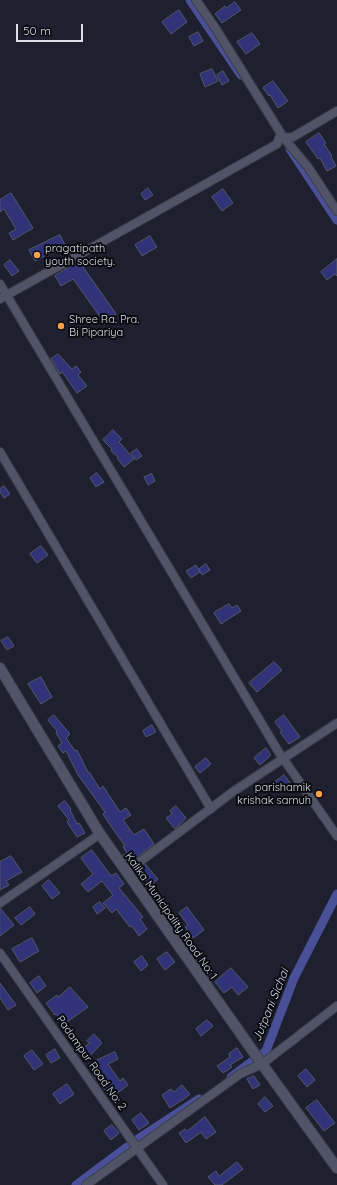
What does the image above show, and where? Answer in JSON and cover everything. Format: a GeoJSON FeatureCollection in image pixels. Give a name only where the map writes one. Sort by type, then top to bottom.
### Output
{"type":"FeatureCollection","features":[{"type":"Feature","properties":{"kind":"street"},"geometry":{"type":"LineString","coordinates":[[196,0],[216,29],[282,138],[308,167],[337,212]]}},
{"type":"Feature","properties":{"kind":"street"},"geometry":{"type":"LineString","coordinates":[[3,297],[235,168],[277,144],[282,138],[293,137],[337,111]]}},
{"type":"Feature","properties":{"kind":"street"},"geometry":{"type":"LineString","coordinates":[[0,284],[3,297],[283,758],[337,836]]}},
{"type":"Feature","properties":{"kind":"street"},"geometry":{"type":"LineString","coordinates":[[0,452],[211,809]]}},
{"type":"Feature","properties":{"kind":"street","name":"Kalika Municipality Road No: 1"},"geometry":{"type":"LineString","coordinates":[[0,668],[100,834],[337,1168]]}},
{"type":"Feature","properties":{"kind":"street"},"geometry":{"type":"LineString","coordinates":[[126,872],[234,791],[337,723]]}},
{"type":"Feature","properties":{"kind":"street"},"geometry":{"type":"LineString","coordinates":[[0,902],[100,834]]}},
{"type":"Feature","properties":{"kind":"street","name":"Padampur Road No: 2"},"geometry":{"type":"LineString","coordinates":[[0,953],[163,1185]]}},
{"type":"Feature","properties":{"kind":"street"},"geometry":{"type":"LineString","coordinates":[[86,1185],[240,1074],[262,1064],[337,1006]]}},
{"type":"Feature","properties":{"kind":"building"},"geometry":{"type":"Polygon","coordinates":[[[235,2],[241,10],[222,23],[215,14],[225,6],[226,8],[235,2]]]}},
{"type":"Feature","properties":{"kind":"building"},"geometry":{"type":"Polygon","coordinates":[[[179,10],[187,22],[171,34],[162,22],[179,10]]]}},
{"type":"Feature","properties":{"kind":"building"},"geometry":{"type":"Polygon","coordinates":[[[198,32],[203,41],[194,46],[189,37],[198,32]]]}},
{"type":"Feature","properties":{"kind":"building"},"geometry":{"type":"Polygon","coordinates":[[[252,33],[260,44],[246,54],[237,42],[252,33]]]}},
{"type":"Feature","properties":{"kind":"building"},"geometry":{"type":"Polygon","coordinates":[[[212,69],[218,81],[205,87],[200,74],[212,69]]]}},
{"type":"Feature","properties":{"kind":"building"},"geometry":{"type":"Polygon","coordinates":[[[223,71],[229,81],[222,85],[217,75],[223,71]]]}},
{"type":"Feature","properties":{"kind":"building"},"geometry":{"type":"Polygon","coordinates":[[[273,81],[288,101],[278,108],[270,95],[269,96],[263,88],[273,81]]]}},
{"type":"Feature","properties":{"kind":"building"},"geometry":{"type":"Polygon","coordinates":[[[319,133],[326,143],[324,144],[332,156],[331,157],[336,166],[327,171],[320,158],[318,159],[306,142],[319,133]]]}},
{"type":"Feature","properties":{"kind":"building"},"geometry":{"type":"Polygon","coordinates":[[[148,188],[153,195],[145,200],[141,194],[148,188]]]}},
{"type":"Feature","properties":{"kind":"building"},"geometry":{"type":"Polygon","coordinates":[[[223,189],[233,203],[222,211],[212,197],[223,189]]]}},
{"type":"Feature","properties":{"kind":"building"},"geometry":{"type":"Polygon","coordinates":[[[11,193],[33,228],[13,240],[9,233],[16,229],[4,209],[0,212],[0,200],[11,193]]]}},
{"type":"Feature","properties":{"kind":"building"},"geometry":{"type":"Polygon","coordinates":[[[60,235],[66,247],[52,254],[52,252],[35,261],[29,250],[60,235]]]}},
{"type":"Feature","properties":{"kind":"building"},"geometry":{"type":"Polygon","coordinates":[[[150,236],[157,247],[142,256],[135,245],[150,236]]]}},
{"type":"Feature","properties":{"kind":"building"},"geometry":{"type":"Polygon","coordinates":[[[337,259],[337,276],[335,274],[327,280],[321,272],[337,259]]]}},
{"type":"Feature","properties":{"kind":"building"},"geometry":{"type":"Polygon","coordinates":[[[10,260],[19,271],[12,276],[4,265],[10,260]]]}},
{"type":"Feature","properties":{"kind":"building"},"geometry":{"type":"Polygon","coordinates":[[[79,261],[116,314],[104,322],[73,279],[61,286],[55,276],[79,261]]]}},
{"type":"Feature","properties":{"kind":"building"},"geometry":{"type":"Polygon","coordinates":[[[58,354],[72,369],[76,366],[81,372],[78,375],[87,386],[77,393],[62,372],[60,374],[51,359],[58,354]]]}},
{"type":"Feature","properties":{"kind":"building"},"geometry":{"type":"Polygon","coordinates":[[[113,430],[122,439],[119,442],[134,459],[124,467],[117,458],[118,457],[111,451],[112,449],[103,440],[113,430]]]}},
{"type":"Feature","properties":{"kind":"building"},"geometry":{"type":"Polygon","coordinates":[[[137,449],[142,456],[136,460],[131,453],[137,449]]]}},
{"type":"Feature","properties":{"kind":"building"},"geometry":{"type":"Polygon","coordinates":[[[97,473],[104,482],[96,487],[90,478],[97,473]]]}},
{"type":"Feature","properties":{"kind":"building"},"geometry":{"type":"Polygon","coordinates":[[[152,474],[155,481],[148,485],[144,477],[152,474]]]}},
{"type":"Feature","properties":{"kind":"building"},"geometry":{"type":"Polygon","coordinates":[[[4,486],[10,494],[4,498],[0,492],[0,489],[4,486]]]}},
{"type":"Feature","properties":{"kind":"building"},"geometry":{"type":"Polygon","coordinates":[[[41,546],[48,555],[37,563],[30,554],[41,546]]]}},
{"type":"Feature","properties":{"kind":"building"},"geometry":{"type":"Polygon","coordinates":[[[206,564],[210,570],[202,575],[199,570],[200,572],[191,578],[186,571],[196,565],[198,569],[206,564]]]}},
{"type":"Feature","properties":{"kind":"building"},"geometry":{"type":"Polygon","coordinates":[[[229,604],[232,608],[237,605],[241,611],[221,624],[214,613],[229,604]]]}},
{"type":"Feature","properties":{"kind":"building"},"geometry":{"type":"Polygon","coordinates":[[[8,637],[14,646],[7,650],[1,641],[8,637]]]}},
{"type":"Feature","properties":{"kind":"building"},"geometry":{"type":"Polygon","coordinates":[[[274,662],[282,670],[257,692],[249,683],[274,662]]]}},
{"type":"Feature","properties":{"kind":"building"},"geometry":{"type":"Polygon","coordinates":[[[41,677],[52,697],[41,704],[28,684],[41,677]]]}},
{"type":"Feature","properties":{"kind":"building"},"geometry":{"type":"Polygon","coordinates":[[[54,715],[70,734],[66,738],[75,751],[77,750],[88,772],[100,789],[103,786],[120,812],[126,808],[131,815],[123,820],[134,835],[144,829],[154,844],[131,862],[128,862],[123,855],[127,853],[123,847],[125,846],[103,814],[105,812],[78,775],[66,751],[63,753],[58,746],[62,743],[56,733],[57,731],[48,720],[54,715]]]}},
{"type":"Feature","properties":{"kind":"building"},"geometry":{"type":"Polygon","coordinates":[[[284,715],[300,737],[289,744],[275,722],[284,715]]]}},
{"type":"Feature","properties":{"kind":"building"},"geometry":{"type":"Polygon","coordinates":[[[152,725],[156,732],[146,737],[143,731],[152,725]]]}},
{"type":"Feature","properties":{"kind":"building"},"geometry":{"type":"Polygon","coordinates":[[[266,748],[271,755],[260,765],[254,758],[266,748]]]}},
{"type":"Feature","properties":{"kind":"building"},"geometry":{"type":"Polygon","coordinates":[[[206,758],[211,764],[200,773],[195,767],[206,758]]]}},
{"type":"Feature","properties":{"kind":"building"},"geometry":{"type":"Polygon","coordinates":[[[284,775],[291,784],[282,791],[275,782],[284,775]]]}},
{"type":"Feature","properties":{"kind":"building"},"geometry":{"type":"Polygon","coordinates":[[[65,801],[71,809],[70,810],[77,824],[79,823],[85,833],[77,837],[67,822],[69,820],[58,806],[65,801]]]}},
{"type":"Feature","properties":{"kind":"building"},"geometry":{"type":"Polygon","coordinates":[[[176,806],[186,818],[175,829],[166,818],[172,814],[170,811],[176,806]]]}},
{"type":"Feature","properties":{"kind":"building"},"geometry":{"type":"Polygon","coordinates":[[[92,850],[111,876],[116,873],[124,884],[119,888],[143,917],[140,919],[147,929],[139,936],[116,909],[112,913],[103,903],[113,895],[102,881],[88,892],[81,884],[93,874],[81,858],[92,850]]]}},
{"type":"Feature","properties":{"kind":"building"},"geometry":{"type":"Polygon","coordinates":[[[11,856],[22,872],[6,881],[9,885],[0,890],[0,862],[11,856]]]}},
{"type":"Feature","properties":{"kind":"building"},"geometry":{"type":"Polygon","coordinates":[[[145,864],[158,879],[150,886],[137,870],[145,864]]]}},
{"type":"Feature","properties":{"kind":"building"},"geometry":{"type":"Polygon","coordinates":[[[49,880],[60,893],[52,899],[42,886],[49,880]]]}},
{"type":"Feature","properties":{"kind":"building"},"geometry":{"type":"Polygon","coordinates":[[[100,902],[105,908],[97,914],[93,907],[100,902]]]}},
{"type":"Feature","properties":{"kind":"building"},"geometry":{"type":"Polygon","coordinates":[[[30,907],[35,914],[21,925],[15,918],[30,907]]]}},
{"type":"Feature","properties":{"kind":"building"},"geometry":{"type":"Polygon","coordinates":[[[187,907],[204,930],[193,938],[185,927],[188,925],[179,913],[187,907]]]}},
{"type":"Feature","properties":{"kind":"building"},"geometry":{"type":"Polygon","coordinates":[[[0,908],[14,925],[0,936],[0,908]]]}},
{"type":"Feature","properties":{"kind":"building"},"geometry":{"type":"Polygon","coordinates":[[[32,938],[39,951],[20,962],[12,949],[32,938]]]}},
{"type":"Feature","properties":{"kind":"building"},"geometry":{"type":"Polygon","coordinates":[[[167,952],[175,962],[165,970],[157,959],[167,952]]]}},
{"type":"Feature","properties":{"kind":"building"},"geometry":{"type":"Polygon","coordinates":[[[142,956],[148,965],[141,971],[134,962],[142,956]]]}},
{"type":"Feature","properties":{"kind":"building"},"geometry":{"type":"Polygon","coordinates":[[[231,968],[248,987],[238,995],[232,987],[224,993],[215,982],[231,968]]]}},
{"type":"Feature","properties":{"kind":"building"},"geometry":{"type":"Polygon","coordinates":[[[39,976],[46,986],[37,993],[30,983],[39,976]]]}},
{"type":"Feature","properties":{"kind":"building"},"geometry":{"type":"Polygon","coordinates":[[[0,983],[16,1005],[8,1010],[0,998],[0,983]]]}},
{"type":"Feature","properties":{"kind":"building"},"geometry":{"type":"Polygon","coordinates":[[[70,987],[88,1007],[64,1024],[46,1003],[57,995],[58,997],[70,987]]]}},
{"type":"Feature","properties":{"kind":"building"},"geometry":{"type":"Polygon","coordinates":[[[207,1020],[213,1026],[201,1036],[196,1029],[207,1020]]]}},
{"type":"Feature","properties":{"kind":"building"},"geometry":{"type":"Polygon","coordinates":[[[94,1034],[102,1043],[86,1060],[79,1051],[90,1043],[87,1041],[94,1034]]]}},
{"type":"Feature","properties":{"kind":"building"},"geometry":{"type":"Polygon","coordinates":[[[237,1048],[243,1057],[230,1065],[232,1067],[223,1073],[217,1066],[230,1057],[229,1054],[237,1048]]]}},
{"type":"Feature","properties":{"kind":"building"},"geometry":{"type":"Polygon","coordinates":[[[55,1049],[60,1058],[51,1063],[46,1055],[55,1049]]]}},
{"type":"Feature","properties":{"kind":"building"},"geometry":{"type":"Polygon","coordinates":[[[32,1050],[43,1064],[34,1070],[24,1056],[32,1050]]]}},
{"type":"Feature","properties":{"kind":"building"},"geometry":{"type":"Polygon","coordinates":[[[115,1052],[118,1059],[108,1064],[120,1081],[123,1078],[128,1085],[111,1098],[92,1074],[95,1072],[89,1064],[115,1052]]]}},
{"type":"Feature","properties":{"kind":"building"},"geometry":{"type":"Polygon","coordinates":[[[306,1069],[315,1080],[307,1087],[298,1076],[306,1069]]]}},
{"type":"Feature","properties":{"kind":"building"},"geometry":{"type":"Polygon","coordinates":[[[254,1076],[260,1085],[253,1089],[247,1079],[254,1076]]]}},
{"type":"Feature","properties":{"kind":"building"},"geometry":{"type":"Polygon","coordinates":[[[67,1084],[74,1094],[60,1104],[53,1094],[67,1084]]]}},
{"type":"Feature","properties":{"kind":"building"},"geometry":{"type":"Polygon","coordinates":[[[182,1085],[190,1094],[170,1108],[162,1095],[171,1089],[174,1092],[182,1085]]]}},
{"type":"Feature","properties":{"kind":"building"},"geometry":{"type":"Polygon","coordinates":[[[265,1097],[273,1106],[265,1112],[258,1104],[265,1097]]]}},
{"type":"Feature","properties":{"kind":"building"},"geometry":{"type":"Polygon","coordinates":[[[317,1100],[335,1123],[324,1131],[306,1108],[317,1100]]]}},
{"type":"Feature","properties":{"kind":"building"},"geometry":{"type":"Polygon","coordinates":[[[141,1113],[149,1123],[139,1130],[132,1120],[141,1113]]]}},
{"type":"Feature","properties":{"kind":"building"},"geometry":{"type":"Polygon","coordinates":[[[205,1117],[216,1132],[206,1139],[201,1132],[186,1143],[179,1133],[185,1129],[187,1131],[205,1117]]]}},
{"type":"Feature","properties":{"kind":"building"},"geometry":{"type":"Polygon","coordinates":[[[112,1125],[119,1133],[111,1140],[104,1131],[112,1125]]]}},
{"type":"Feature","properties":{"kind":"building"},"geometry":{"type":"Polygon","coordinates":[[[237,1162],[243,1169],[222,1185],[215,1185],[208,1177],[216,1171],[219,1176],[237,1162]]]}},
{"type":"Feature","properties":{"kind":"waterway"},"geometry":{"type":"LineString","coordinates":[[190,0],[241,75]]}},
{"type":"Feature","properties":{"kind":"waterway"},"geometry":{"type":"LineString","coordinates":[[290,149],[337,220]]}},
{"type":"Feature","properties":{"kind":"waterway","name":"Jutpani Sichai"},"geometry":{"type":"LineString","coordinates":[[231,1077],[266,1051],[294,978],[337,894]]}},
{"type":"Feature","properties":{"kind":"waterway","name":"Jutpani Sichai"},"geometry":{"type":"LineString","coordinates":[[138,1139],[199,1099]]}},
{"type":"Feature","properties":{"kind":"waterway","name":"Jutpani Sichai"},"geometry":{"type":"LineString","coordinates":[[76,1185],[127,1147]]}},
{"type":"Feature","properties":{"kind":"place","name":"pragatipath youth society."},"geometry":{"type":"Point","coordinates":[37,255]}},
{"type":"Feature","properties":{"kind":"place","name":"Shree Ra. Pra. Bi Pipariya"},"geometry":{"type":"Point","coordinates":[61,326]}},
{"type":"Feature","properties":{"kind":"place","name":"parishamik krishak samuh"},"geometry":{"type":"Point","coordinates":[319,794]}}]}
